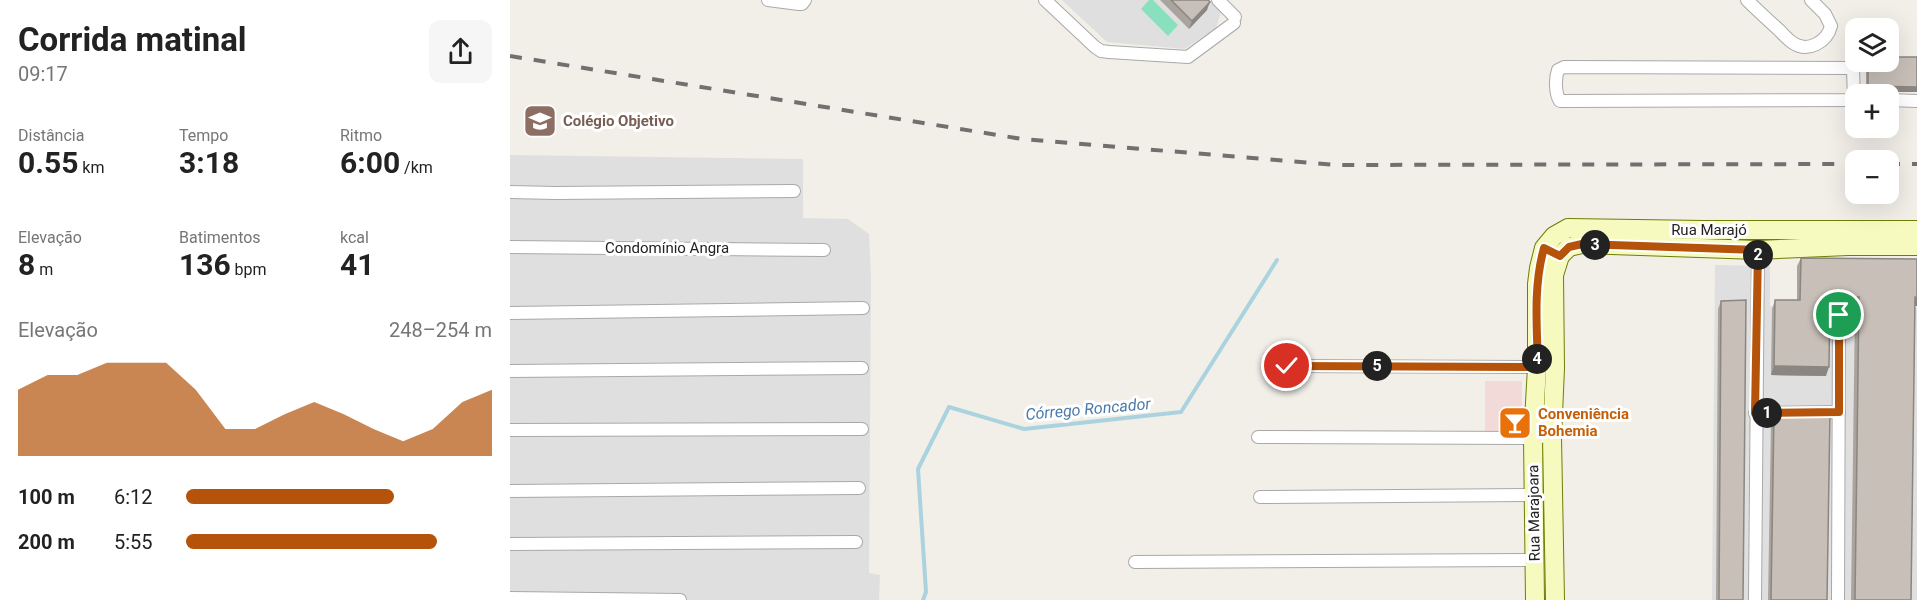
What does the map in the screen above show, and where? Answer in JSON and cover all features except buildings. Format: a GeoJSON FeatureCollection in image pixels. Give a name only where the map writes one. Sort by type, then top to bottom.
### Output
{"type":"FeatureCollection","features":[{"type":"Feature","properties":{"kind":"street"},"geometry":{"type":"LineString","coordinates":[[768,0],[804,2]]}},
{"type":"Feature","properties":{"kind":"street"},"geometry":{"type":"LineString","coordinates":[[1045,0],[1101,51],[1188,57],[1234,20],[1218,0]]}},
{"type":"Feature","properties":{"kind":"street"},"geometry":{"type":"LineString","coordinates":[[1747,0],[1793,44],[1804,46],[1822,41],[1828,35],[1831,26],[1825,14],[1811,0]]}},
{"type":"Feature","properties":{"kind":"street"},"geometry":{"type":"LineString","coordinates":[[1564,68],[1853,68],[1855,100],[1560,100],[1557,97],[1557,75],[1558,70],[1564,68]]}},
{"type":"Feature","properties":{"kind":"street"},"geometry":{"type":"LineString","coordinates":[[1899,100],[1917,101]]}},
{"type":"Feature","properties":{"kind":"street"},"geometry":{"type":"LineString","coordinates":[[510,192],[794,191]]}},
{"type":"Feature","properties":{"kind":"street","name":"Rua Marajó"},"geometry":{"type":"LineString","coordinates":[[1917,230],[1568,228],[1554,236],[1552,252],[1582,244],[1758,250],[1917,246]]}},
{"type":"Feature","properties":{"kind":"street"},"geometry":{"type":"LineString","coordinates":[[1814,229],[1814,248]]}},
{"type":"Feature","properties":{"kind":"street","name":"Condomínio Angra"},"geometry":{"type":"LineString","coordinates":[[510,247],[824,250]]}},
{"type":"Feature","properties":{"kind":"street"},"geometry":{"type":"LineString","coordinates":[[1755,600],[1758,250]]}},
{"type":"Feature","properties":{"kind":"street","name":"Rua Marajoara"},"geometry":{"type":"LineString","coordinates":[[1535,600],[1533,438],[1538,367],[1537,284],[1539,268],[1552,252]]}},
{"type":"Feature","properties":{"kind":"street","name":"Rua Marajoara"},"geometry":{"type":"LineString","coordinates":[[1552,252],[1555,368],[1552,437],[1555,600]]}},
{"type":"Feature","properties":{"kind":"street"},"geometry":{"type":"LineString","coordinates":[[510,313],[863,308]]}},
{"type":"Feature","properties":{"kind":"street"},"geometry":{"type":"LineString","coordinates":[[1838,600],[1839,315]]}},
{"type":"Feature","properties":{"kind":"street"},"geometry":{"type":"LineString","coordinates":[[1287,366],[1538,367]]}},
{"type":"Feature","properties":{"kind":"street"},"geometry":{"type":"LineString","coordinates":[[510,371],[862,368]]}},
{"type":"Feature","properties":{"kind":"street"},"geometry":{"type":"LineString","coordinates":[[1755,413],[1839,412]]}},
{"type":"Feature","properties":{"kind":"street"},"geometry":{"type":"LineString","coordinates":[[510,430],[862,429]]}},
{"type":"Feature","properties":{"kind":"street"},"geometry":{"type":"LineString","coordinates":[[1258,437],[1552,437]]}},
{"type":"Feature","properties":{"kind":"street"},"geometry":{"type":"LineString","coordinates":[[510,491],[859,488]]}},
{"type":"Feature","properties":{"kind":"street"},"geometry":{"type":"LineString","coordinates":[[1260,497],[1534,495]]}},
{"type":"Feature","properties":{"kind":"street"},"geometry":{"type":"LineString","coordinates":[[510,544],[856,542]]}},
{"type":"Feature","properties":{"kind":"street"},"geometry":{"type":"LineString","coordinates":[[1135,562],[1535,560]]}},
{"type":"Feature","properties":{"kind":"street"},"geometry":{"type":"LineString","coordinates":[[510,598],[680,600]]}},
{"type":"Feature","properties":{"kind":"shaded area"},"geometry":{"type":"Polygon","coordinates":[[[1062,0],[1209,0],[1221,12],[1216,28],[1185,49],[1107,42],[1062,0]]]}},
{"type":"Feature","properties":{"kind":"shaded area"},"geometry":{"type":"Polygon","coordinates":[[[510,155],[803,159],[803,218],[848,219],[869,234],[871,277],[869,573],[880,575],[879,600],[510,600],[510,155]]]}},
{"type":"Feature","properties":{"kind":"shaded area"},"geometry":{"type":"Polygon","coordinates":[[[1715,265],[1770,266],[1770,306],[1917,308],[1917,600],[1712,600],[1715,265]]]}},
{"type":"Feature","properties":{"kind":"shaded area"},"geometry":{"type":"Polygon","coordinates":[[[1485,381],[1522,381],[1522,434],[1485,431],[1485,381]]]}},
{"type":"Feature","properties":{"kind":"green space"},"geometry":{"type":"Polygon","coordinates":[[[1149,0],[1153,0],[1178,25],[1168,36],[1141,9],[1149,0]]]}},
{"type":"Feature","properties":{"kind":"waterway","name":"Córrego Roncador"},"geometry":{"type":"LineString","coordinates":[[923,600],[926,592],[918,469],[949,407],[1024,429],[1181,412],[1277,260]]}},
{"type":"Feature","properties":{"kind":"railway"},"geometry":{"type":"LineString","coordinates":[[510,56],[1022,139],[1337,165],[1845,164]]}},
{"type":"Feature","properties":{"kind":"railway"},"geometry":{"type":"LineString","coordinates":[[1899,164],[1917,164]]}},
{"type":"Feature","properties":{"kind":"place","name":"Colégio Objetivo"},"geometry":{"type":"Point","coordinates":[540,121]}},
{"type":"Feature","properties":{"kind":"place","name":"Conveniência Bohemia"},"geometry":{"type":"Point","coordinates":[1515,423]}},
{"type":"Feature","properties":{"kind":"route"},"geometry":{"type":"LineString","coordinates":[[1287,366],[1538,367],[1537,284],[1544,248],[1560,256],[1569,247],[1582,244],[1758,250],[1755,413],[1839,412],[1839,315]]}}]}
